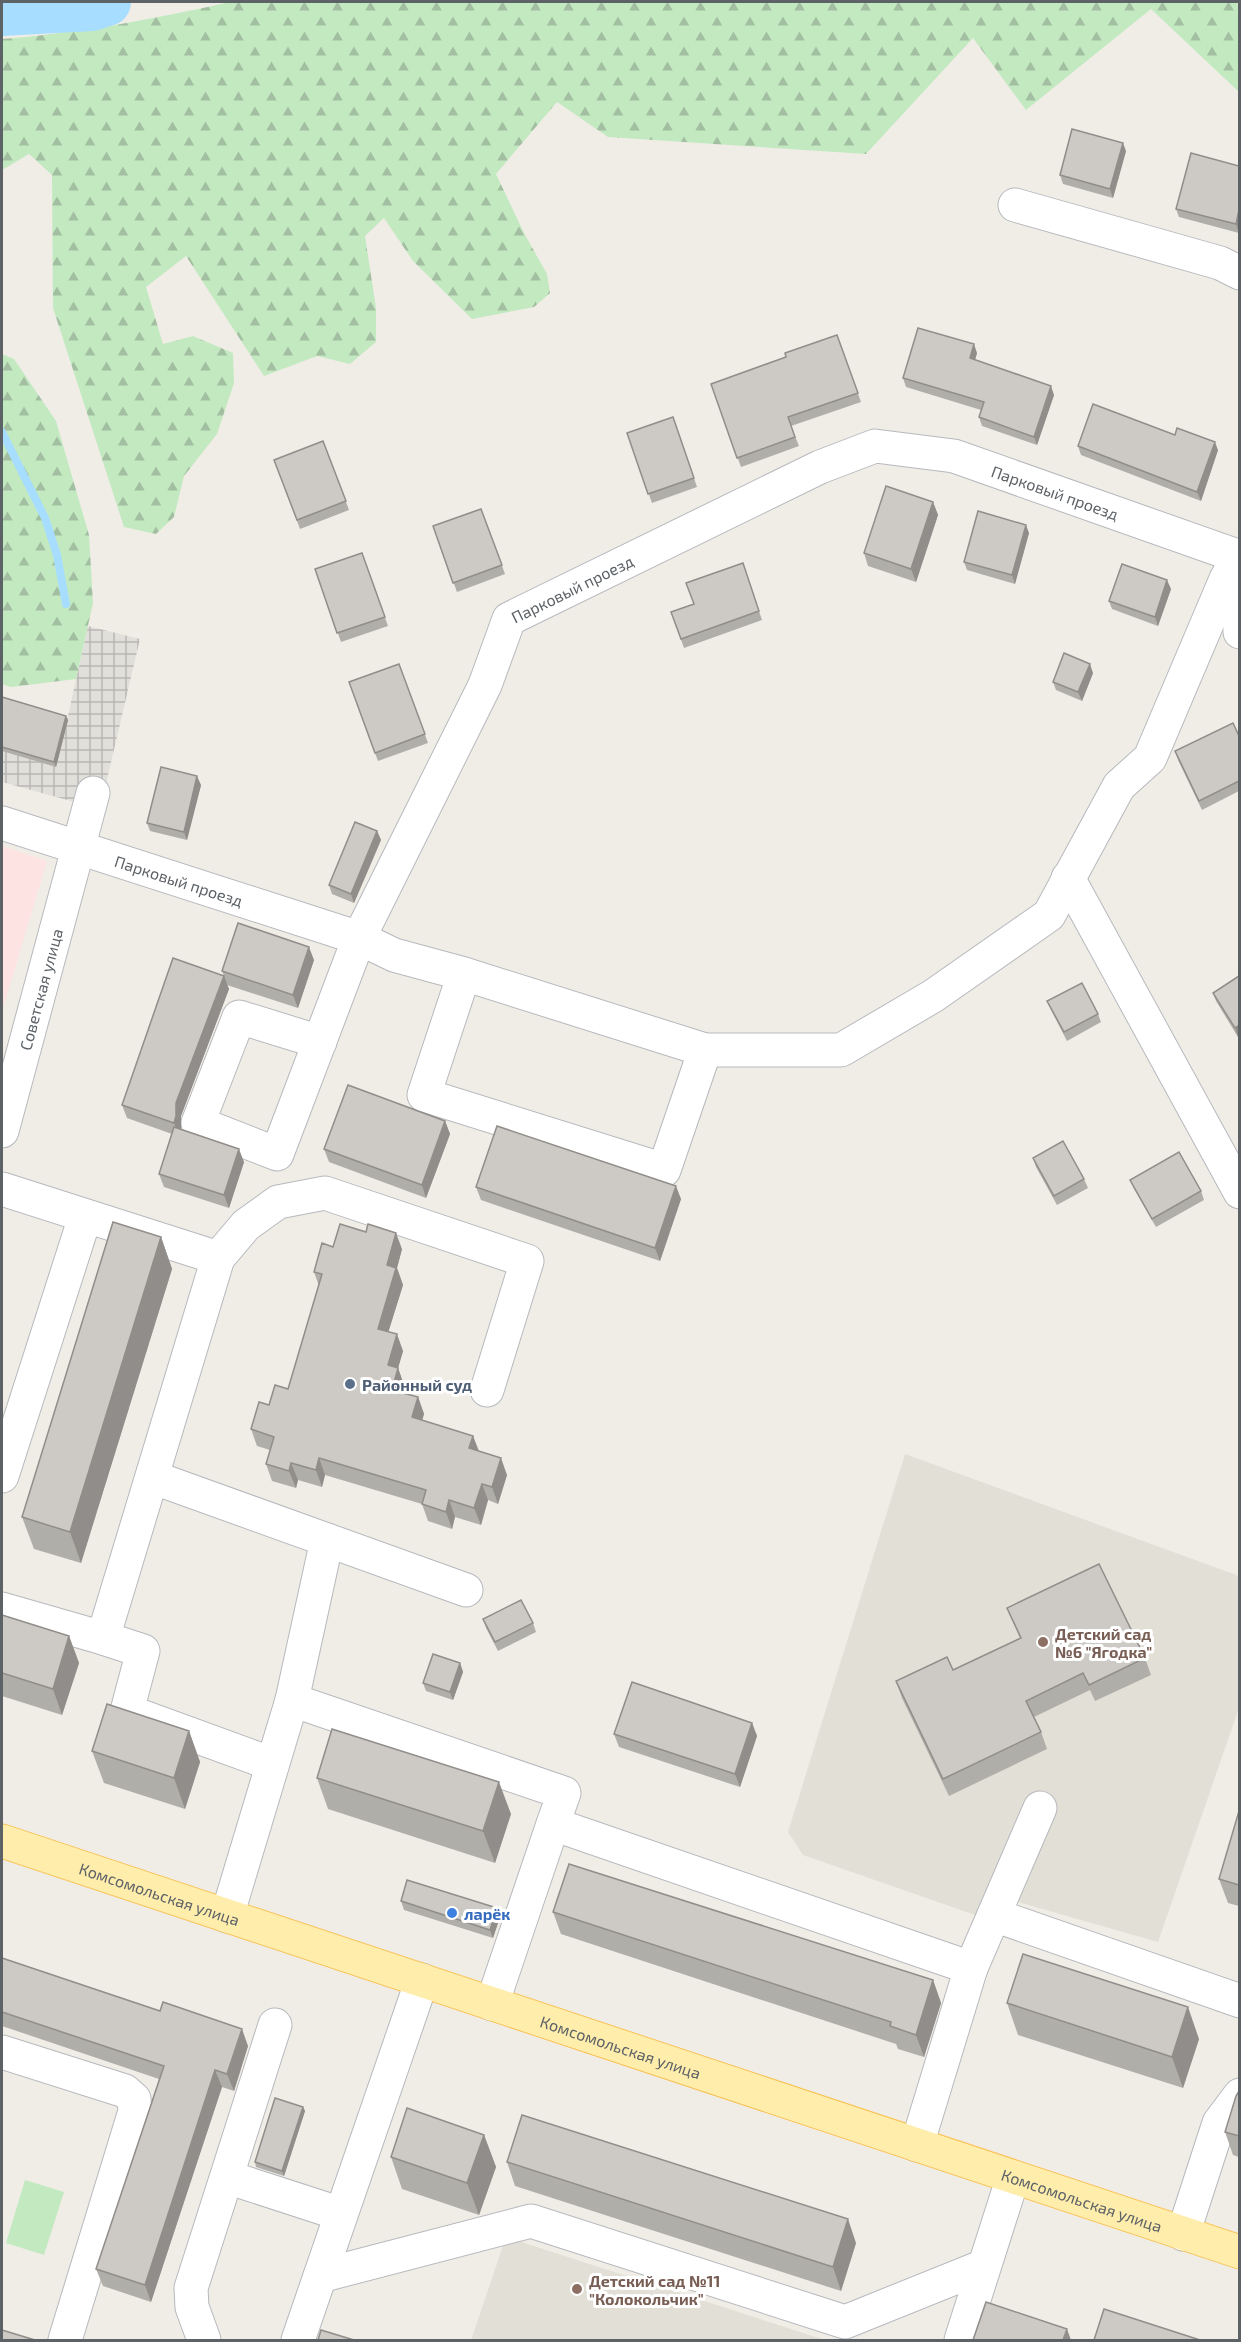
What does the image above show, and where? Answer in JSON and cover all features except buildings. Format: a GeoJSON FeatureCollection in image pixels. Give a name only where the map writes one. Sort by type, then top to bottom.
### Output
{"type":"FeatureCollection","features":[{"type":"Feature","properties":{"kind":"main road","name":"Комсомольская улица"},"geometry":{"type":"LineString","coordinates":[[2,1841],[1239,2253]]}},
{"type":"Feature","properties":{"kind":"street"},"geometry":{"type":"LineString","coordinates":[[1015,205],[1220,263],[1239,273]]}},
{"type":"Feature","properties":{"kind":"street","name":"Парковый проезд"},"geometry":{"type":"LineString","coordinates":[[2,823],[359,938],[485,685],[509,619],[820,467],[875,446],[954,456],[1239,557]]}},
{"type":"Feature","properties":{"kind":"street"},"geometry":{"type":"LineString","coordinates":[[1239,557],[1239,632]]}},
{"type":"Feature","properties":{"kind":"street"},"geometry":{"type":"LineString","coordinates":[[320,1042],[359,938],[394,955],[464,974],[705,1050],[841,1050],[933,996],[1048,915],[1119,786],[1150,758],[1226,579],[1239,557]]}},
{"type":"Feature","properties":{"kind":"street","name":"Советская улица"},"geometry":{"type":"LineString","coordinates":[[2,1131],[80,849],[93,793]]}},
{"type":"Feature","properties":{"kind":"street"},"geometry":{"type":"LineString","coordinates":[[1068,878],[1239,1192]]}},
{"type":"Feature","properties":{"kind":"street"},"geometry":{"type":"LineString","coordinates":[[464,974],[424,1095],[664,1170],[705,1050]]}},
{"type":"Feature","properties":{"kind":"street"},"geometry":{"type":"LineString","coordinates":[[2,1189],[218,1258]]}},
{"type":"Feature","properties":{"kind":"street"},"geometry":{"type":"LineString","coordinates":[[103,1638],[218,1258],[246,1225],[278,1202],[325,1192],[527,1262],[487,1390]]}},
{"type":"Feature","properties":{"kind":"street"},"geometry":{"type":"LineString","coordinates":[[2,1476],[85,1217]]}},
{"type":"Feature","properties":{"kind":"street"},"geometry":{"type":"LineString","coordinates":[[152,1477],[466,1590]]}},
{"type":"Feature","properties":{"kind":"street"},"geometry":{"type":"LineString","coordinates":[[227,1916],[292,1700],[327,1540]]}},
{"type":"Feature","properties":{"kind":"street"},"geometry":{"type":"LineString","coordinates":[[2,1609],[143,1651],[127,1711],[272,1764]]}},
{"type":"Feature","properties":{"kind":"street"},"geometry":{"type":"LineString","coordinates":[[292,1700],[564,1793],[492,2004]]}},
{"type":"Feature","properties":{"kind":"street"},"geometry":{"type":"LineString","coordinates":[[917,2145],[971,1968],[1040,1808]]}},
{"type":"Feature","properties":{"kind":"street"},"geometry":{"type":"LineString","coordinates":[[553,1824],[971,1968]]}},
{"type":"Feature","properties":{"kind":"street"},"geometry":{"type":"LineString","coordinates":[[994,1915],[1239,2001]]}},
{"type":"Feature","properties":{"kind":"street"},"geometry":{"type":"LineString","coordinates":[[298,2340],[422,1980]]}},
{"type":"Feature","properties":{"kind":"street"},"geometry":{"type":"LineString","coordinates":[[204,2340],[190,2297],[275,2025]]}},
{"type":"Feature","properties":{"kind":"street"},"geometry":{"type":"LineString","coordinates":[[2,2052],[125,2091],[134,2098],[135,2111],[65,2340]]}},
{"type":"Feature","properties":{"kind":"street"},"geometry":{"type":"LineString","coordinates":[[1183,2234],[1219,2123],[1239,2095]]}},
{"type":"Feature","properties":{"kind":"street"},"geometry":{"type":"LineString","coordinates":[[227,2177],[341,2214]]}},
{"type":"Feature","properties":{"kind":"street"},"geometry":{"type":"LineString","coordinates":[[961,2340],[1013,2177]]}},
{"type":"Feature","properties":{"kind":"street"},"geometry":{"type":"LineString","coordinates":[[320,2276],[531,2221],[845,2322],[984,2266]]}},
{"type":"Feature","properties":{"kind":"shaded area"},"geometry":{"type":"Polygon","coordinates":[[[88,626],[140,639],[100,809],[2,782],[2,701],[67,720],[88,626]]]}},
{"type":"Feature","properties":{"kind":"shaded area"},"geometry":{"type":"Polygon","coordinates":[[[2,846],[47,861],[2,1012],[2,846]]]}},
{"type":"Feature","properties":{"kind":"shaded area","name":"Детский сад №6 \"Ягодка\""},"geometry":{"type":"Polygon","coordinates":[[[905,1454],[1239,1576],[1239,1708],[1158,1942],[986,1893],[978,1916],[803,1855],[788,1832],[905,1454]]]}},
{"type":"Feature","properties":{"kind":"shaded area","name":"Детский сад №11 \"Колокольчик\""},"geometry":{"type":"Polygon","coordinates":[[[506,2237],[825,2340],[471,2340],[506,2237]]]}},
{"type":"Feature","properties":{"kind":"green space"},"geometry":{"type":"Polygon","coordinates":[[[230,2],[1239,2],[1239,92],[1151,9],[1026,110],[973,38],[866,154],[608,137],[557,102],[496,174],[524,233],[547,274],[550,293],[534,307],[472,319],[413,261],[384,218],[365,236],[376,308],[376,342],[350,364],[317,356],[264,376],[186,256],[146,287],[163,344],[193,336],[233,353],[234,383],[217,434],[184,476],[174,517],[156,534],[124,527],[53,308],[52,175],[29,154],[2,170],[2,39],[117,25],[230,2]]]}},
{"type":"Feature","properties":{"kind":"green space"},"geometry":{"type":"Polygon","coordinates":[[[2,354],[14,359],[56,421],[89,535],[93,603],[76,679],[11,687],[2,684],[2,354]]]}},
{"type":"Feature","properties":{"kind":"green space"},"geometry":{"type":"Polygon","coordinates":[[[25,2180],[64,2192],[44,2255],[6,2243],[25,2180]]]}},
{"type":"Feature","properties":{"kind":"waterway"},"geometry":{"type":"LineString","coordinates":[[2,12],[92,7],[107,2]]}},
{"type":"Feature","properties":{"kind":"waterway"},"geometry":{"type":"LineString","coordinates":[[2,432],[45,518],[57,555],[66,604]]}},
{"type":"Feature","properties":{"kind":"place","name":"Районный суд"},"geometry":{"type":"Point","coordinates":[350,1384]}},
{"type":"Feature","properties":{"kind":"place","name":"Детский сад №6 \"Ягодка\""},"geometry":{"type":"Point","coordinates":[1043,1642]}},
{"type":"Feature","properties":{"kind":"place","name":"ларёк"},"geometry":{"type":"Point","coordinates":[452,1913]}},
{"type":"Feature","properties":{"kind":"place","name":"Детский сад №11 \"Колокольчик\""},"geometry":{"type":"Point","coordinates":[577,2289]}}]}
